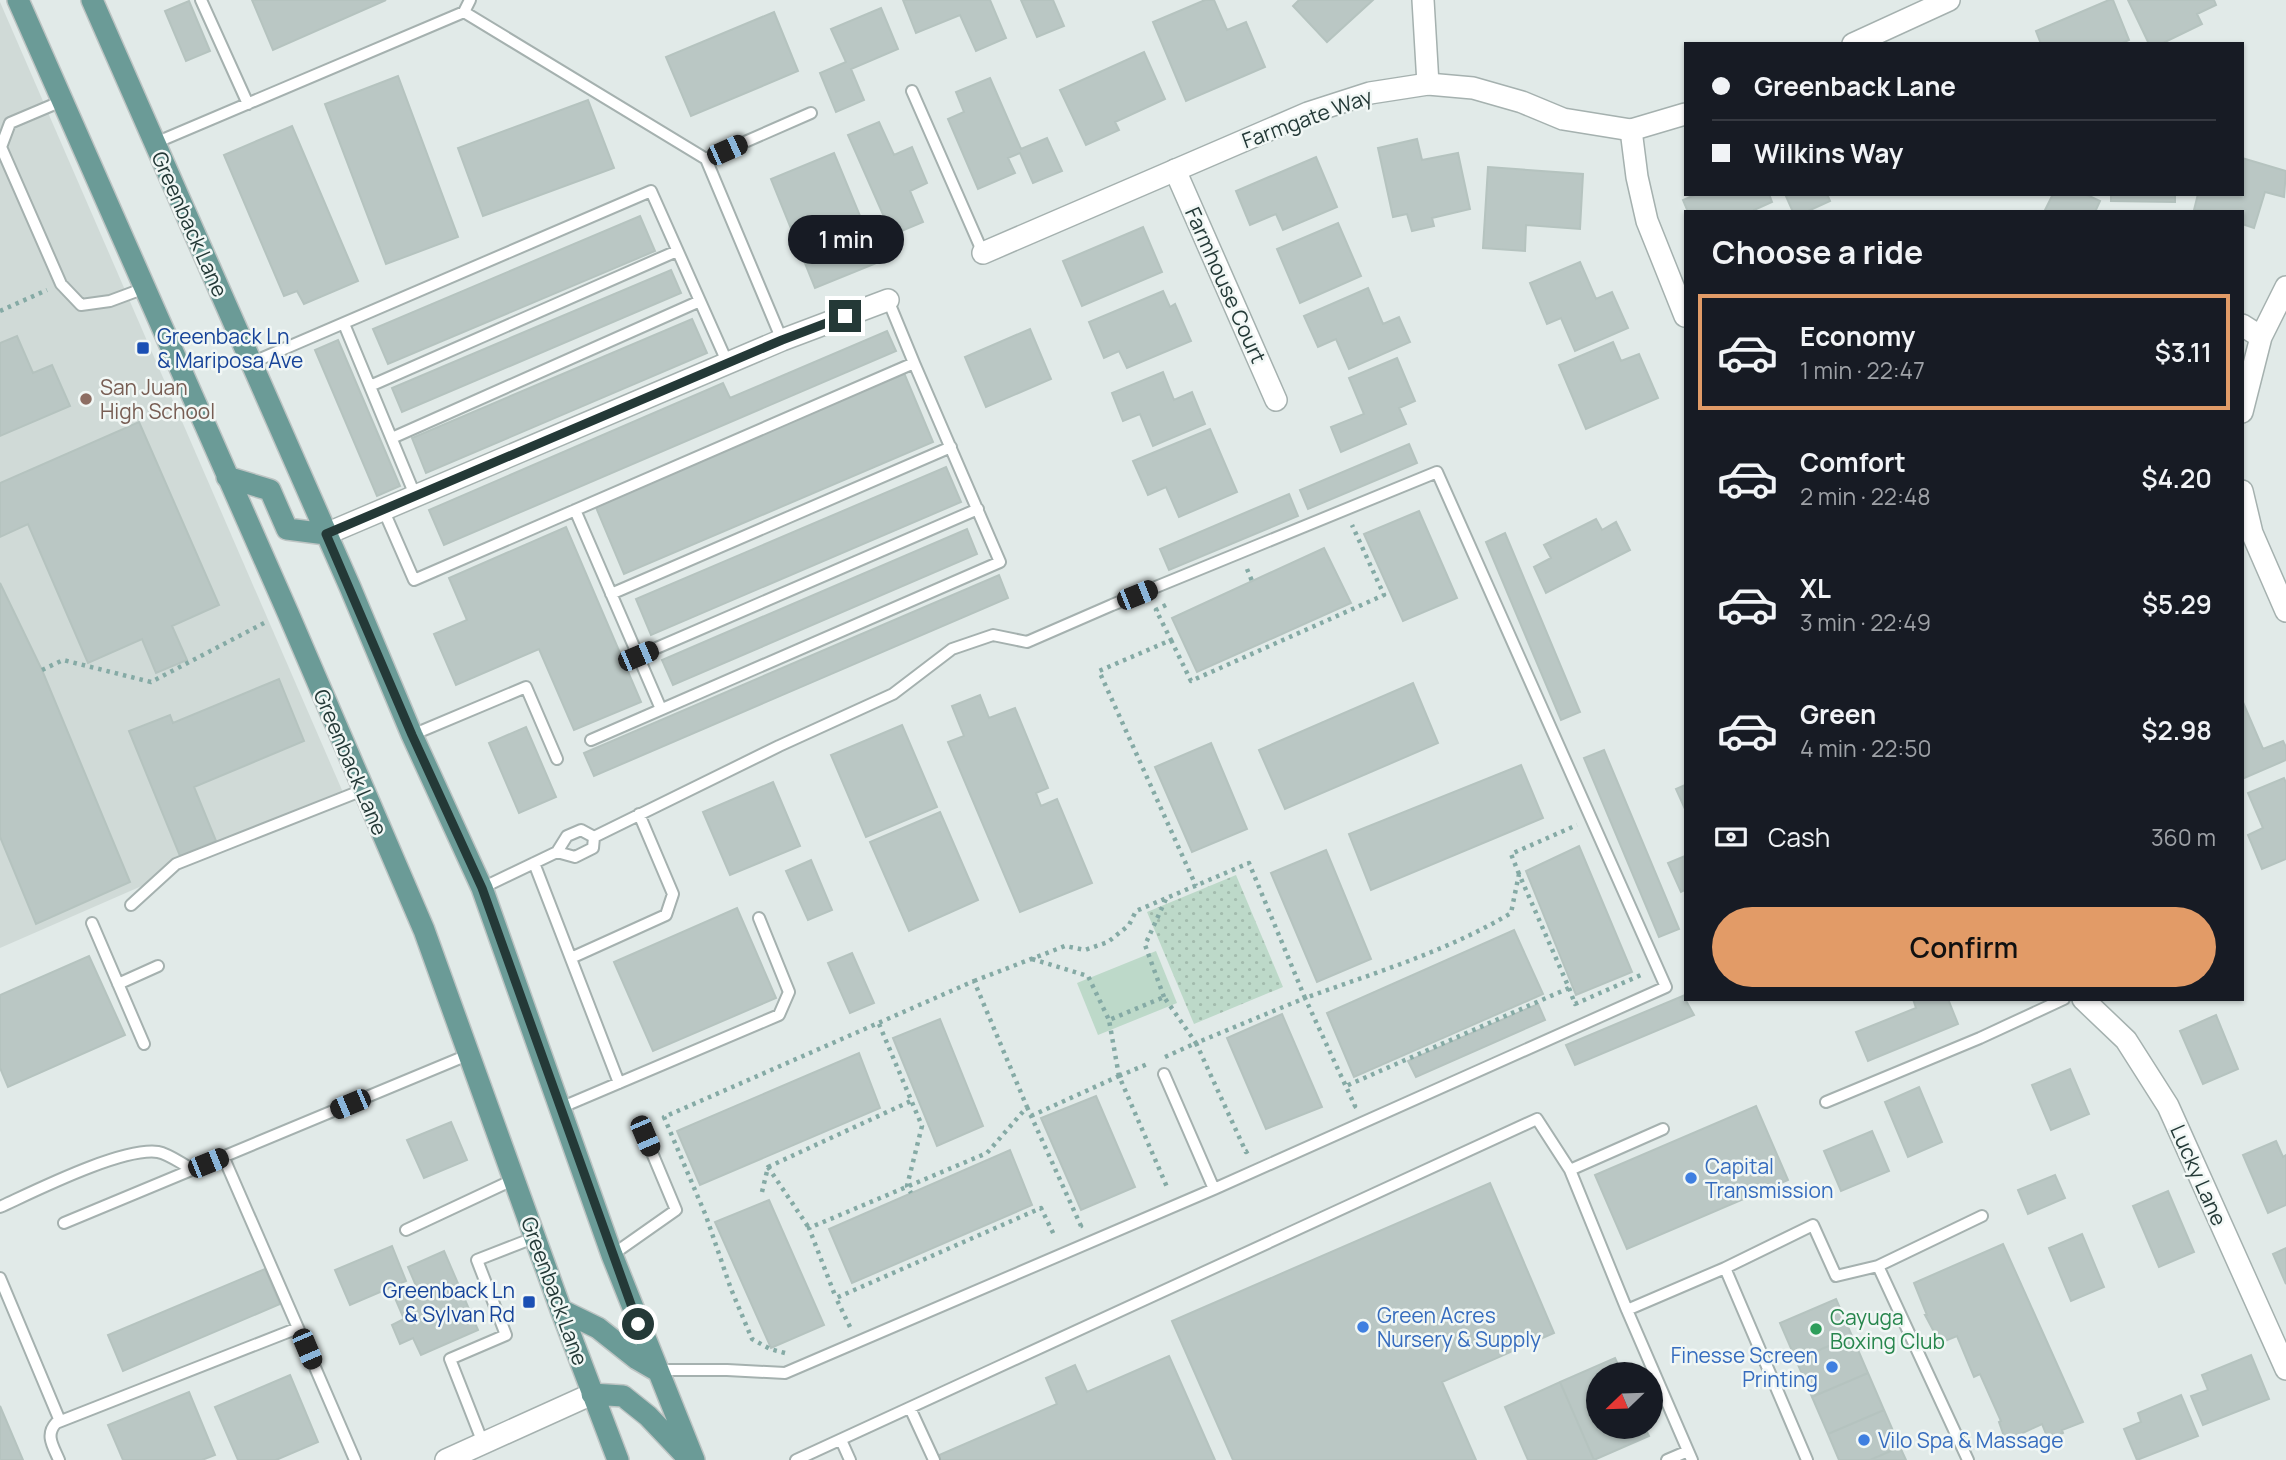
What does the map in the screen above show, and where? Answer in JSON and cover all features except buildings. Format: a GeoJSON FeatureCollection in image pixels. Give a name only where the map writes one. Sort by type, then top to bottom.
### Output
{"type":"FeatureCollection","features":[{"type":"Feature","properties":{"kind":"main road","name":"Greenback Lane"},"geometry":{"type":"LineString","coordinates":[[18,0],[424,929],[618,1460]]}},
{"type":"Feature","properties":{"kind":"main road","name":"Greenback Lane"},"geometry":{"type":"LineString","coordinates":[[92,0],[412,735],[482,888],[612,1255],[692,1460]]}},
{"type":"Feature","properties":{"kind":"main road"},"geometry":{"type":"LineString","coordinates":[[227,477],[270,490],[287,528],[326,534]]}},
{"type":"Feature","properties":{"kind":"main road"},"geometry":{"type":"LineString","coordinates":[[561,1310],[598,1328],[637,1359],[656,1370]]}},
{"type":"Feature","properties":{"kind":"main road"},"geometry":{"type":"LineString","coordinates":[[592,1394],[623,1396],[648,1416],[692,1460]]}},
{"type":"Feature","properties":{"kind":"street"},"geometry":{"type":"LineString","coordinates":[[1423,0],[1428,84]]}},
{"type":"Feature","properties":{"kind":"street"},"geometry":{"type":"LineString","coordinates":[[1857,42],[1949,0]]}},
{"type":"Feature","properties":{"kind":"street","name":"Farmgate Way"},"geometry":{"type":"LineString","coordinates":[[983,253],[1308,113],[1370,93],[1428,84],[1472,88],[1521,102],[1563,119],[1631,130],[1684,114]]}},
{"type":"Feature","properties":{"kind":"street"},"geometry":{"type":"LineString","coordinates":[[1631,130],[1637,177],[1647,221],[1684,314]]}},
{"type":"Feature","properties":{"kind":"street","name":"Farmhouse Court"},"geometry":{"type":"LineString","coordinates":[[1175,170],[1276,400]]}},
{"type":"Feature","properties":{"kind":"street"},"geometry":{"type":"LineString","coordinates":[[2244,404],[2261,337],[2286,287]]}},
{"type":"Feature","properties":{"kind":"street"},"geometry":{"type":"LineString","coordinates":[[326,534],[782,340],[888,300]]}},
{"type":"Feature","properties":{"kind":"street"},"geometry":{"type":"LineString","coordinates":[[2244,326],[2261,337]]}},
{"type":"Feature","properties":{"kind":"street"},"geometry":{"type":"LineString","coordinates":[[2244,499],[2252,533],[2286,611]]}},
{"type":"Feature","properties":{"kind":"street","name":"Lucky Lane"},"geometry":{"type":"LineString","coordinates":[[2085,1001],[2126,1040],[2168,1106],[2286,1369]]}},
{"type":"Feature","properties":{"kind":"street"},"geometry":{"type":"LineString","coordinates":[[446,1460],[592,1394]]}},
{"type":"Feature","properties":{"kind":"lane"},"geometry":{"type":"LineString","coordinates":[[201,0],[248,104]]}},
{"type":"Feature","properties":{"kind":"lane"},"geometry":{"type":"LineString","coordinates":[[155,143],[464,12],[470,0]]}},
{"type":"Feature","properties":{"kind":"lane"},"geometry":{"type":"LineString","coordinates":[[464,12],[706,159],[782,340]]}},
{"type":"Feature","properties":{"kind":"lane"},"geometry":{"type":"LineString","coordinates":[[912,91],[983,253]]}},
{"type":"Feature","properties":{"kind":"lane"},"geometry":{"type":"LineString","coordinates":[[62,101],[5,124],[1,147],[61,284],[81,305],[110,301],[145,288]]}},
{"type":"Feature","properties":{"kind":"lane"},"geometry":{"type":"LineString","coordinates":[[706,159],[811,113]]}},
{"type":"Feature","properties":{"kind":"lane"},"geometry":{"type":"LineString","coordinates":[[251,363],[651,191],[728,364]]}},
{"type":"Feature","properties":{"kind":"lane"},"geometry":{"type":"LineString","coordinates":[[370,386],[677,251]]}},
{"type":"Feature","properties":{"kind":"lane"},"geometry":{"type":"LineString","coordinates":[[591,740],[1000,562],[888,300]]}},
{"type":"Feature","properties":{"kind":"lane"},"geometry":{"type":"LineString","coordinates":[[392,438],[700,301]]}},
{"type":"Feature","properties":{"kind":"lane"},"geometry":{"type":"LineString","coordinates":[[344,324],[415,495]]}},
{"type":"Feature","properties":{"kind":"lane"},"geometry":{"type":"LineString","coordinates":[[383,509],[414,580],[914,363]]}},
{"type":"Feature","properties":{"kind":"lane"},"geometry":{"type":"LineString","coordinates":[[611,594],[951,447]]}},
{"type":"Feature","properties":{"kind":"lane"},"geometry":{"type":"LineString","coordinates":[[594,837],[893,694],[952,649],[993,635],[1027,642],[1437,472],[1665,987],[1214,1189],[785,1373],[656,1370]]}},
{"type":"Feature","properties":{"kind":"lane"},"geometry":{"type":"LineString","coordinates":[[638,656],[978,509]]}},
{"type":"Feature","properties":{"kind":"lane"},"geometry":{"type":"LineString","coordinates":[[575,510],[661,709]]}},
{"type":"Feature","properties":{"kind":"lane"},"geometry":{"type":"LineString","coordinates":[[412,735],[526,687],[557,759]]}},
{"type":"Feature","properties":{"kind":"lane"},"geometry":{"type":"LineString","coordinates":[[131,905],[176,864],[363,790]]}},
{"type":"Feature","properties":{"kind":"lane"},"geometry":{"type":"LineString","coordinates":[[571,958],[666,915],[673,894],[639,814]]}},
{"type":"Feature","properties":{"kind":"lane"},"geometry":{"type":"LineString","coordinates":[[482,888],[557,852],[567,836],[581,830],[594,837]]}},
{"type":"Feature","properties":{"kind":"lane"},"geometry":{"type":"LineString","coordinates":[[557,852],[575,857],[593,848],[594,837]]}},
{"type":"Feature","properties":{"kind":"lane"},"geometry":{"type":"LineString","coordinates":[[534,863],[619,1083]]}},
{"type":"Feature","properties":{"kind":"lane"},"geometry":{"type":"LineString","coordinates":[[560,1108],[779,1015],[789,992],[759,918]]}},
{"type":"Feature","properties":{"kind":"lane"},"geometry":{"type":"LineString","coordinates":[[92,923],[144,1044]]}},
{"type":"Feature","properties":{"kind":"lane"},"geometry":{"type":"LineString","coordinates":[[118,984],[158,966]]}},
{"type":"Feature","properties":{"kind":"lane"},"geometry":{"type":"LineString","coordinates":[[1826,1102],[1980,1038],[2060,1001]]}},
{"type":"Feature","properties":{"kind":"lane"},"geometry":{"type":"LineString","coordinates":[[64,1223],[470,1054]]}},
{"type":"Feature","properties":{"kind":"lane"},"geometry":{"type":"LineString","coordinates":[[1164,1074],[1214,1189]]}},
{"type":"Feature","properties":{"kind":"lane"},"geometry":{"type":"LineString","coordinates":[[796,1460],[1537,1119],[1570,1170],[1690,1455],[1667,1460]]}},
{"type":"Feature","properties":{"kind":"lane"},"geometry":{"type":"LineString","coordinates":[[1570,1170],[1663,1129]]}},
{"type":"Feature","properties":{"kind":"lane"},"geometry":{"type":"LineString","coordinates":[[612,1255],[676,1210],[645,1136]]}},
{"type":"Feature","properties":{"kind":"lane"},"geometry":{"type":"LineString","coordinates":[[0,1206],[120,1157],[160,1152],[192,1169]]}},
{"type":"Feature","properties":{"kind":"lane"},"geometry":{"type":"LineString","coordinates":[[223,1157],[355,1460]]}},
{"type":"Feature","properties":{"kind":"lane"},"geometry":{"type":"LineString","coordinates":[[406,1230],[515,1179]]}},
{"type":"Feature","properties":{"kind":"lane"},"geometry":{"type":"LineString","coordinates":[[1627,1310],[1725,1268],[1813,1225],[1836,1276],[1878,1266],[1982,1216]]}},
{"type":"Feature","properties":{"kind":"lane"},"geometry":{"type":"LineString","coordinates":[[483,1443],[450,1359],[506,1335],[477,1261],[536,1237]]}},
{"type":"Feature","properties":{"kind":"lane"},"geometry":{"type":"LineString","coordinates":[[1878,1266],[1968,1460]]}},
{"type":"Feature","properties":{"kind":"lane"},"geometry":{"type":"LineString","coordinates":[[1725,1268],[1807,1460]]}},
{"type":"Feature","properties":{"kind":"lane"},"geometry":{"type":"LineString","coordinates":[[0,1278],[60,1421]]}},
{"type":"Feature","properties":{"kind":"lane"},"geometry":{"type":"LineString","coordinates":[[59,1460],[49,1431],[60,1421],[298,1328]]}},
{"type":"Feature","properties":{"kind":"lane"},"geometry":{"type":"LineString","coordinates":[[909,1408],[934,1460]]}},
{"type":"Feature","properties":{"kind":"lane"},"geometry":{"type":"LineString","coordinates":[[841,1440],[850,1460]]}},
{"type":"Feature","properties":{"kind":"path"},"geometry":{"type":"LineString","coordinates":[[0,311],[61,284]]}},
{"type":"Feature","properties":{"kind":"path"},"geometry":{"type":"LineString","coordinates":[[1167,605],[1156,610],[1191,681],[1277,640],[1384,595],[1351,523],[1340,528]]}},
{"type":"Feature","properties":{"kind":"path"},"geometry":{"type":"LineString","coordinates":[[1235,574],[1258,564]]}},
{"type":"Feature","properties":{"kind":"path"},"geometry":{"type":"LineString","coordinates":[[1247,569],[1252,581]]}},
{"type":"Feature","properties":{"kind":"path"},"geometry":{"type":"LineString","coordinates":[[42,670],[63,660],[152,682],[269,621]]}},
{"type":"Feature","properties":{"kind":"path"},"geometry":{"type":"LineString","coordinates":[[1171,640],[1099,671],[1196,886]]}},
{"type":"Feature","properties":{"kind":"path"},"geometry":{"type":"LineString","coordinates":[[1578,825],[1511,854],[1575,1004],[1643,974]]}},
{"type":"Feature","properties":{"kind":"path"},"geometry":{"type":"LineString","coordinates":[[789,1354],[770,1349],[752,1339],[731,1289],[706,1216],[664,1117],[974,981],[1065,946],[1085,950],[1108,942],[1129,925],[1136,911],[1249,863],[1305,998],[1355,1106],[1343,1111]]}},
{"type":"Feature","properties":{"kind":"path"},"geometry":{"type":"LineString","coordinates":[[1031,1116],[1196,1043],[1305,998],[1417,957],[1491,925],[1511,913],[1519,874]]}},
{"type":"Feature","properties":{"kind":"path"},"geometry":{"type":"LineString","coordinates":[[1166,899],[1145,946],[1164,997],[1196,1043],[1246,1152],[1258,1147]]}},
{"type":"Feature","properties":{"kind":"path"},"geometry":{"type":"LineString","coordinates":[[1032,959],[1088,976],[1109,1020],[1119,1076],[1167,1187],[1155,1193]]}},
{"type":"Feature","properties":{"kind":"path"},"geometry":{"type":"LineString","coordinates":[[974,981],[1081,1226]]}},
{"type":"Feature","properties":{"kind":"path"},"geometry":{"type":"LineString","coordinates":[[1346,1086],[1569,988]]}},
{"type":"Feature","properties":{"kind":"path"},"geometry":{"type":"LineString","coordinates":[[1109,1020],[1164,997]]}},
{"type":"Feature","properties":{"kind":"path"},"geometry":{"type":"LineString","coordinates":[[879,1024],[922,1126],[907,1186],[911,1193]]}},
{"type":"Feature","properties":{"kind":"path"},"geometry":{"type":"LineString","coordinates":[[768,1167],[911,1101]]}},
{"type":"Feature","properties":{"kind":"path"},"geometry":{"type":"LineString","coordinates":[[809,1228],[987,1153],[1027,1107]]}},
{"type":"Feature","properties":{"kind":"path"},"geometry":{"type":"LineString","coordinates":[[762,1192],[768,1167]]}},
{"type":"Feature","properties":{"kind":"path"},"geometry":{"type":"LineString","coordinates":[[768,1167],[809,1228],[850,1327],[841,1332]]}},
{"type":"Feature","properties":{"kind":"path"},"geometry":{"type":"LineString","coordinates":[[836,1298],[1041,1208],[1054,1237],[1061,1234]]}},
{"type":"Feature","properties":{"kind":"path"},"geometry":{"type":"LineString","coordinates":[[1074,1228],[1093,1220]]}},
{"type":"Feature","properties":{"kind":"path"},"geometry":{"type":"LineString","coordinates":[[934,1248],[936,1254]]}},
{"type":"Feature","properties":{"kind":"shaded area","name":"San Juan High School"},"geometry":{"type":"Polygon","coordinates":[[[0,2],[345,797],[0,948],[0,2]]]}},
{"type":"Feature","properties":{"kind":"green space"},"geometry":{"type":"Polygon","coordinates":[[[1236,875],[1283,987],[1194,1024],[1147,912],[1236,875]]]}},
{"type":"Feature","properties":{"kind":"green space"},"geometry":{"type":"Polygon","coordinates":[[[1156,951],[1177,1003],[1098,1035],[1077,983],[1156,951]]]}},
{"type":"Feature","properties":{"kind":"place","name":"Greenback Ln & Mariposa Ave"},"geometry":{"type":"Point","coordinates":[143,348]}},
{"type":"Feature","properties":{"kind":"place","name":"San Juan High School"},"geometry":{"type":"Point","coordinates":[86,399]}},
{"type":"Feature","properties":{"kind":"place","name":"Capital Transmission"},"geometry":{"type":"Point","coordinates":[1691,1178]}},
{"type":"Feature","properties":{"kind":"place","name":"Greenback Ln & Sylvan Rd"},"geometry":{"type":"Point","coordinates":[529,1302]}},
{"type":"Feature","properties":{"kind":"place","name":"Green Acres Nursery & Supply"},"geometry":{"type":"Point","coordinates":[1363,1327]}},
{"type":"Feature","properties":{"kind":"place","name":"Cayuga Boxing Club"},"geometry":{"type":"Point","coordinates":[1816,1329]}},
{"type":"Feature","properties":{"kind":"place","name":"Finesse Screen Printing"},"geometry":{"type":"Point","coordinates":[1832,1367]}},
{"type":"Feature","properties":{"kind":"place","name":"Vilo Spa & Massage"},"geometry":{"type":"Point","coordinates":[1864,1440]}},
{"type":"Feature","properties":{"kind":"route"},"geometry":{"type":"LineString","coordinates":[[638,1324],[482,888],[412,735],[326,534],[782,340],[845,316]]}}]}
